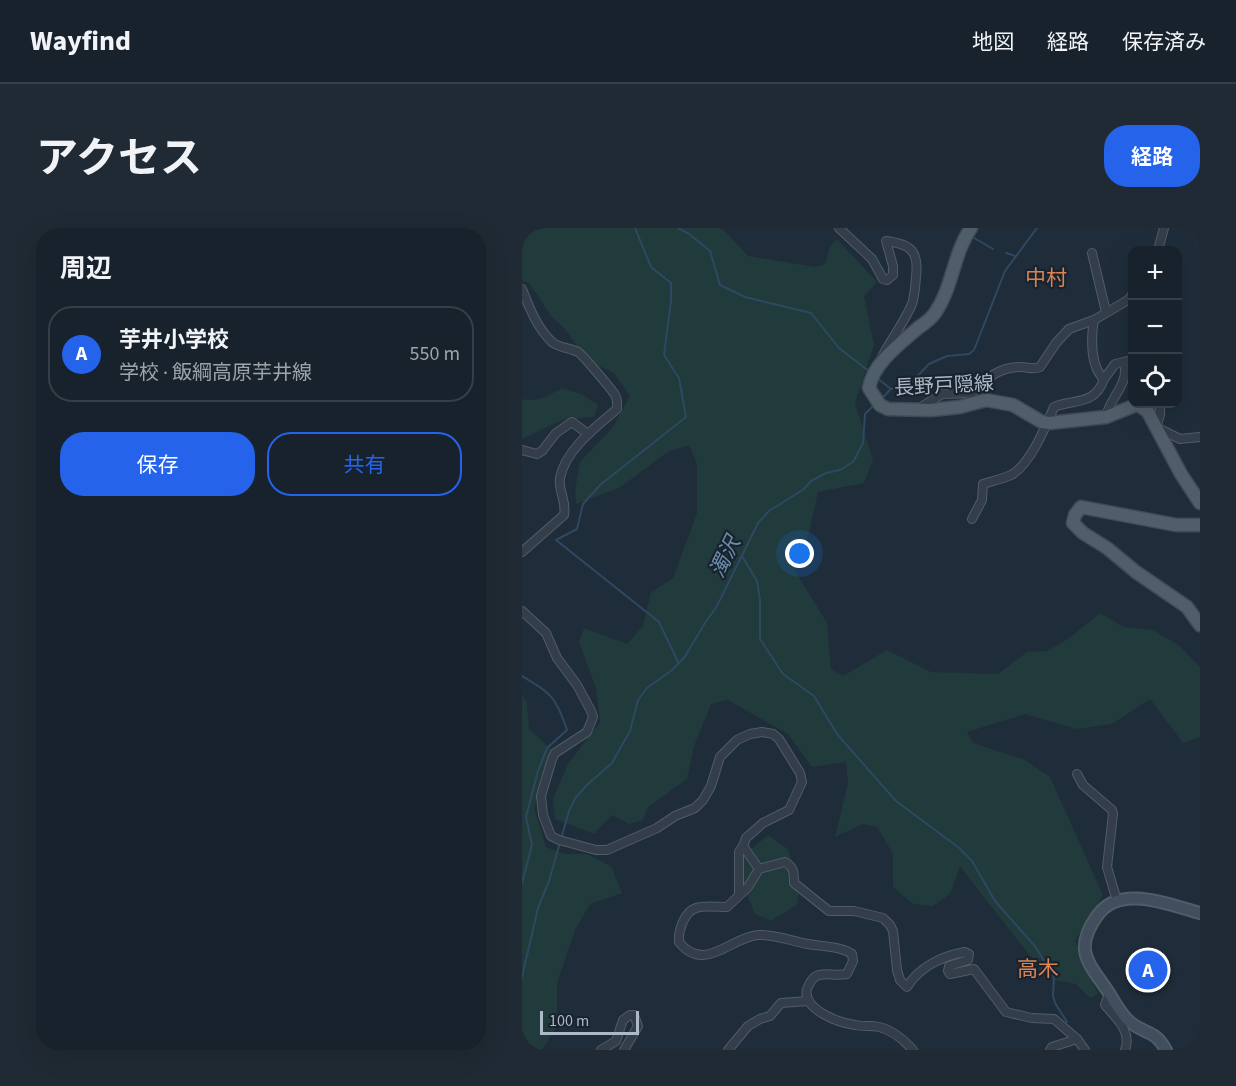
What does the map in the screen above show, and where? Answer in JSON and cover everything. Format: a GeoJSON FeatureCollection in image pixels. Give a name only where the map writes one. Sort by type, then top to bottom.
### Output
{"type":"FeatureCollection","features":[{"type":"Feature","properties":{"kind":"main road","name":"長野戸隠線"},"geometry":{"type":"LineString","coordinates":[[971,228],[963,240],[946,295],[934,315],[896,348],[877,370],[871,379],[869,388],[880,405],[888,409],[932,410],[986,400],[998,401],[1013,405],[1042,422],[1048,423]]}},
{"type":"Feature","properties":{"kind":"main road"},"geometry":{"type":"LineString","coordinates":[[1048,423],[1106,417],[1136,405],[1140,406],[1148,412],[1181,474],[1200,503]]}},
{"type":"Feature","properties":{"kind":"main road"},"geometry":{"type":"LineString","coordinates":[[1200,525],[1176,525],[1081,507],[1073,523],[1083,533],[1187,607],[1200,625]]}},
{"type":"Feature","properties":{"kind":"main road"},"geometry":{"type":"LineString","coordinates":[[1166,1050],[1157,1036],[1131,1023],[1118,1009],[1090,968],[1084,951],[1085,937],[1101,909],[1117,901],[1143,898],[1200,913]]}},
{"type":"Feature","properties":{"kind":"street"},"geometry":{"type":"LineString","coordinates":[[839,228],[872,259],[884,279],[887,280],[893,275],[893,266],[886,241],[908,247],[918,261],[912,305],[892,338],[877,370]]}},
{"type":"Feature","properties":{"kind":"street"},"geometry":{"type":"LineString","coordinates":[[1159,246],[1164,228]]}},
{"type":"Feature","properties":{"kind":"street"},"geometry":{"type":"LineString","coordinates":[[1092,253],[1106,312]]}},
{"type":"Feature","properties":{"kind":"street"},"geometry":{"type":"LineString","coordinates":[[522,289],[532,315],[546,335],[554,344],[579,352],[615,394],[617,409],[588,434],[562,471],[560,480],[566,503],[564,515],[522,552]]}},
{"type":"Feature","properties":{"kind":"street"},"geometry":{"type":"LineString","coordinates":[[918,409],[942,394],[972,393],[985,379],[997,371],[1040,367],[1056,343],[1069,329],[1094,320],[1128,300]]}},
{"type":"Feature","properties":{"kind":"street"},"geometry":{"type":"LineString","coordinates":[[1094,320],[1096,369],[1104,379]]}},
{"type":"Feature","properties":{"kind":"street"},"geometry":{"type":"LineString","coordinates":[[972,519],[982,500],[983,484],[1012,474],[1024,462],[1048,423],[1054,407],[1081,402],[1099,390],[1115,364],[1128,362],[1124,380],[1106,417]]}},
{"type":"Feature","properties":{"kind":"street"},"geometry":{"type":"LineString","coordinates":[[1160,408],[1156,427],[1180,439],[1200,437]]}},
{"type":"Feature","properties":{"kind":"street"},"geometry":{"type":"LineString","coordinates":[[522,450],[537,454],[556,433],[572,422],[588,434]]}},
{"type":"Feature","properties":{"kind":"street"},"geometry":{"type":"LineString","coordinates":[[522,610],[546,633],[557,658],[577,685],[593,717],[587,732],[555,753],[552,759],[541,796],[543,815],[551,836],[596,850],[606,850],[657,828],[675,816],[695,808],[711,786],[720,757],[737,740],[762,732],[772,734],[779,740],[800,773],[802,782],[789,810],[764,823],[746,838],[739,852],[739,894]]}},
{"type":"Feature","properties":{"kind":"street"},"geometry":{"type":"LineString","coordinates":[[1077,774],[1083,785],[1112,810],[1107,867],[1117,901]]}},
{"type":"Feature","properties":{"kind":"street"},"geometry":{"type":"LineString","coordinates":[[743,846],[759,869]]}},
{"type":"Feature","properties":{"kind":"street"},"geometry":{"type":"LineString","coordinates":[[913,1050],[894,1033],[878,1026],[854,1025],[813,1008],[807,998],[807,989],[813,978],[819,975],[847,974],[853,961],[852,954],[846,950],[806,944],[775,936],[756,935],[707,955],[690,953],[679,942],[678,934],[681,926],[697,908],[727,907],[748,886],[759,869],[785,862],[793,869],[794,883],[829,911],[854,911],[883,918],[890,925],[893,931],[897,970],[900,980],[907,987],[917,972],[950,955],[965,952],[969,954],[968,960],[949,966],[950,974],[974,969],[1006,1012],[1032,1018],[1054,1019],[1077,1039],[1085,1050]]}},
{"type":"Feature","properties":{"kind":"street"},"geometry":{"type":"LineString","coordinates":[[1109,994],[1105,1005],[1124,1030],[1128,1040],[1125,1050]]}},
{"type":"Feature","properties":{"kind":"street"},"geometry":{"type":"LineString","coordinates":[[728,1050],[748,1026],[770,1016],[781,1003],[809,1001]]}},
{"type":"Feature","properties":{"kind":"street"},"geometry":{"type":"LineString","coordinates":[[601,1050],[616,1041],[623,1020],[634,1015],[638,1026],[624,1050]]}},
{"type":"Feature","properties":{"kind":"street"},"geometry":{"type":"LineString","coordinates":[[1050,1050],[1052,1047],[1077,1039]]}},
{"type":"Feature","properties":{"kind":"green space"},"geometry":{"type":"Polygon","coordinates":[[[522,228],[719,228],[725,231],[748,256],[816,267],[825,264],[830,246],[837,239],[877,282],[864,296],[874,345],[855,403],[873,460],[864,483],[818,492],[804,555],[794,569],[827,623],[831,669],[843,676],[887,650],[931,672],[998,674],[1027,652],[1047,651],[1069,638],[1100,613],[1124,627],[1153,630],[1180,646],[1200,667],[1200,737],[1183,743],[1150,699],[1112,724],[1077,729],[1025,714],[967,732],[973,743],[1025,760],[1050,777],[1103,895],[1075,941],[1098,994],[1090,998],[1076,984],[1048,979],[960,866],[950,894],[933,906],[913,904],[893,887],[893,854],[877,827],[863,824],[835,837],[848,783],[846,762],[812,767],[788,734],[728,700],[711,704],[694,746],[687,779],[648,807],[643,820],[629,824],[612,815],[594,834],[555,819],[553,799],[568,764],[600,722],[596,688],[579,642],[584,628],[627,644],[643,626],[651,592],[673,578],[697,513],[697,464],[689,445],[668,452],[619,488],[576,504],[575,491],[580,462],[612,428],[630,396],[614,373],[588,361],[564,328],[552,317],[529,283],[522,280],[522,228]]]}},
{"type":"Feature","properties":{"kind":"green space"},"geometry":{"type":"Polygon","coordinates":[[[562,388],[581,394],[598,405],[594,417],[562,420],[522,439],[522,399],[538,399],[562,388]]]}},
{"type":"Feature","properties":{"kind":"green space"},"geometry":{"type":"Polygon","coordinates":[[[522,695],[527,703],[529,729],[555,753],[534,808],[546,847],[565,854],[587,854],[611,866],[622,893],[590,904],[575,930],[557,983],[557,1026],[542,1050],[522,1050],[522,695]]]}},
{"type":"Feature","properties":{"kind":"green space"},"geometry":{"type":"Polygon","coordinates":[[[768,835],[788,849],[800,884],[797,905],[771,921],[755,914],[737,873],[743,856],[768,835]]]}},
{"type":"Feature","properties":{"kind":"waterway"},"geometry":{"type":"LineString","coordinates":[[635,228],[651,267],[671,283],[664,355],[679,378],[686,417],[600,485],[583,504],[577,529],[556,540],[659,622],[678,662]]}},
{"type":"Feature","properties":{"kind":"waterway"},"geometry":{"type":"LineString","coordinates":[[678,228],[710,251],[720,285],[745,297],[811,313],[839,348],[870,372]]}},
{"type":"Feature","properties":{"kind":"waterway","name":"濁沢"},"geometry":{"type":"LineString","coordinates":[[881,399],[891,389],[908,386],[929,364],[947,356],[969,354],[974,350],[1005,271],[1037,228]]}},
{"type":"Feature","properties":{"kind":"waterway"},"geometry":{"type":"LineString","coordinates":[[971,236],[993,249]]}},
{"type":"Feature","properties":{"kind":"waterway"},"geometry":{"type":"LineString","coordinates":[[1006,253],[1015,256]]}},
{"type":"Feature","properties":{"kind":"waterway"},"geometry":{"type":"LineString","coordinates":[[877,378],[891,389]]}},
{"type":"Feature","properties":{"kind":"waterway","name":"濁沢"},"geometry":{"type":"LineString","coordinates":[[522,977],[538,908],[549,881],[569,811],[576,797],[612,763],[630,731],[638,700],[647,688],[684,658],[717,606],[758,523],[769,511],[804,489],[811,481],[826,473],[840,470],[853,462],[863,443],[865,414],[874,405]]}},
{"type":"Feature","properties":{"kind":"waterway"},"geometry":{"type":"LineString","coordinates":[[742,556],[757,581],[760,600],[760,639],[783,674],[814,696],[837,734],[896,801],[958,847],[972,861],[995,901],[1034,945],[1054,976],[1053,996],[1067,1022]]}},
{"type":"Feature","properties":{"kind":"waterway"},"geometry":{"type":"LineString","coordinates":[[522,676],[552,697],[560,710],[567,730],[547,748],[538,771],[526,817],[532,845],[522,883]]}},
{"type":"Feature","properties":{"kind":"place","name":"芋井小学校"},"geometry":{"type":"Point","coordinates":[1148,970]}},
{"type":"Feature","properties":{"kind":"district","name":"中村"},"geometry":{"type":"Point","coordinates":[1046,278]}},
{"type":"Feature","properties":{"kind":"district","name":"高木"},"geometry":{"type":"Point","coordinates":[1038,969]}}]}
